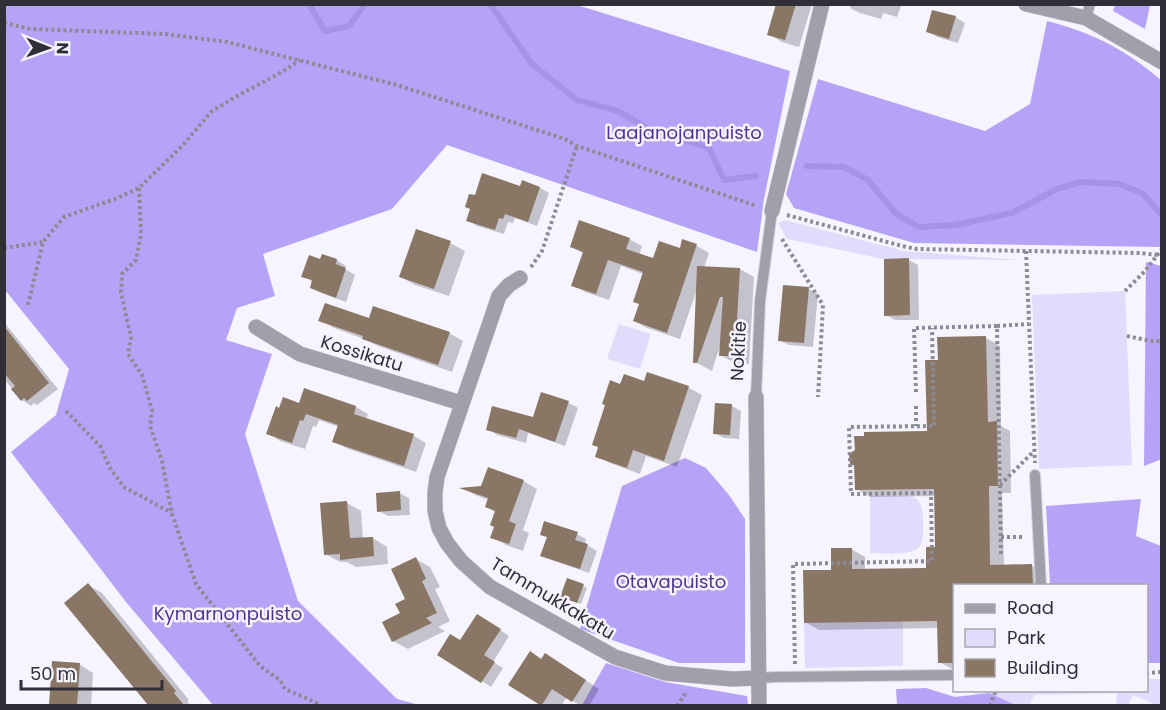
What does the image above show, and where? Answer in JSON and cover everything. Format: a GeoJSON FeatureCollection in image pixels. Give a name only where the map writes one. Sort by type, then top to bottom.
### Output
{"type":"FeatureCollection","features":[{"type":"Feature","properties":{"kind":"street","name":"Nokitie"},"geometry":{"type":"LineString","coordinates":[[771,216],[822,4]]}},
{"type":"Feature","properties":{"kind":"street"},"geometry":{"type":"LineString","coordinates":[[1026,4],[1088,11],[1161,62]]}},
{"type":"Feature","properties":{"kind":"street","name":"Tammukkakatu"},"geometry":{"type":"LineString","coordinates":[[520,278],[509,285],[499,296],[437,477],[435,511],[439,528],[447,543],[461,561],[490,587],[615,657],[665,673],[732,679],[758,678]]}},
{"type":"Feature","properties":{"kind":"street","name":"Kossikatu"},"geometry":{"type":"LineString","coordinates":[[256,327],[300,354],[461,403]]}},
{"type":"Feature","properties":{"kind":"street","name":"Nokitie"},"geometry":{"type":"LineString","coordinates":[[756,397],[759,705]]}},
{"type":"Feature","properties":{"kind":"lane","name":"Nokitie"},"geometry":{"type":"LineString","coordinates":[[756,397],[760,301],[771,216]]}},
{"type":"Feature","properties":{"kind":"lane"},"geometry":{"type":"LineString","coordinates":[[1035,475],[1041,584]]}},
{"type":"Feature","properties":{"kind":"lane"},"geometry":{"type":"LineString","coordinates":[[758,678],[953,675]]}},
{"type":"Feature","properties":{"kind":"path"},"geometry":{"type":"LineString","coordinates":[[4,23],[31,29],[166,34],[227,42],[300,60],[396,85],[565,139],[577,146],[771,216],[916,249],[1160,255]]}},
{"type":"Feature","properties":{"kind":"path"},"geometry":{"type":"LineString","coordinates":[[28,305],[43,242],[64,217],[139,188],[183,145],[212,111],[300,60]]}},
{"type":"Feature","properties":{"kind":"path"},"geometry":{"type":"LineString","coordinates":[[520,278],[533,266],[542,251],[577,146]]}},
{"type":"Feature","properties":{"kind":"path"},"geometry":{"type":"LineString","coordinates":[[139,188],[141,234],[136,260],[123,274],[121,292],[131,338],[128,354],[142,375],[152,410],[150,426],[162,461],[172,514],[196,584],[260,666],[280,680],[285,689],[320,705]]}},
{"type":"Feature","properties":{"kind":"path"},"geometry":{"type":"LineString","coordinates":[[771,216],[823,305],[818,397]]}},
{"type":"Feature","properties":{"kind":"path"},"geometry":{"type":"LineString","coordinates":[[4,248],[43,242]]}},
{"type":"Feature","properties":{"kind":"path"},"geometry":{"type":"LineString","coordinates":[[1125,291],[1160,255],[1161,249]]}},
{"type":"Feature","properties":{"kind":"path"},"geometry":{"type":"LineString","coordinates":[[1026,251],[1035,475]]}},
{"type":"Feature","properties":{"kind":"path"},"geometry":{"type":"LineString","coordinates":[[916,392],[914,328],[1029,324]]}},
{"type":"Feature","properties":{"kind":"path"},"geometry":{"type":"LineString","coordinates":[[997,326],[1001,556]]}},
{"type":"Feature","properties":{"kind":"path"},"geometry":{"type":"LineString","coordinates":[[795,677],[793,564],[932,561],[931,493],[851,494],[849,427],[934,426],[932,328]]}},
{"type":"Feature","properties":{"kind":"path"},"geometry":{"type":"LineString","coordinates":[[1127,336],[1161,341]]}},
{"type":"Feature","properties":{"kind":"path"},"geometry":{"type":"LineString","coordinates":[[916,405],[916,426]]}},
{"type":"Feature","properties":{"kind":"path"},"geometry":{"type":"LineString","coordinates":[[66,411],[100,446],[110,468],[124,487],[172,514]]}},
{"type":"Feature","properties":{"kind":"path"},"geometry":{"type":"LineString","coordinates":[[1000,485],[1034,450]]}},
{"type":"Feature","properties":{"kind":"path"},"geometry":{"type":"LineString","coordinates":[[1001,537],[1039,536]]}},
{"type":"Feature","properties":{"kind":"green space"},"geometry":{"type":"Polygon","coordinates":[[[4,5],[577,5],[790,71],[764,199],[757,252],[447,145],[392,209],[263,254],[275,296],[237,308],[226,340],[272,354],[245,434],[298,601],[397,699],[419,705],[213,705],[126,602],[11,452],[56,415],[69,369],[5,290],[4,5]]]}},
{"type":"Feature","properties":{"kind":"green space"},"geometry":{"type":"Polygon","coordinates":[[[1115,5],[1150,5],[1145,29],[1113,11],[1115,5]]]}},
{"type":"Feature","properties":{"kind":"green space"},"geometry":{"type":"Polygon","coordinates":[[[1047,21],[1105,42],[1133,58],[1161,80],[1161,247],[914,243],[794,208],[786,194],[818,79],[985,131],[1030,104],[1047,21]]]}},
{"type":"Feature","properties":{"kind":"green space"},"geometry":{"type":"Polygon","coordinates":[[[785,220],[904,251],[1020,260],[884,259],[787,239],[778,223],[785,220]]]}},
{"type":"Feature","properties":{"kind":"green space"},"geometry":{"type":"Polygon","coordinates":[[[1146,262],[1161,266],[1162,459],[1144,466],[1146,262]]]}},
{"type":"Feature","properties":{"kind":"green space"},"geometry":{"type":"Polygon","coordinates":[[[1125,291],[1132,465],[1039,469],[1032,295],[1125,291]]]}},
{"type":"Feature","properties":{"kind":"green space"},"geometry":{"type":"Polygon","coordinates":[[[619,324],[651,334],[640,369],[607,359],[619,324]]]}},
{"type":"Feature","properties":{"kind":"green space","name":"Otavapuisto"},"geometry":{"type":"Polygon","coordinates":[[[685,458],[706,468],[729,495],[745,519],[745,663],[679,663],[580,629],[622,486],[685,458]]]}},
{"type":"Feature","properties":{"kind":"green space"},"geometry":{"type":"Polygon","coordinates":[[[870,496],[909,496],[918,501],[922,511],[923,538],[917,549],[901,553],[870,553],[870,496]]]}},
{"type":"Feature","properties":{"kind":"green space"},"geometry":{"type":"Polygon","coordinates":[[[1141,499],[1136,536],[1161,546],[1161,663],[1148,663],[1148,584],[1050,584],[1046,506],[1141,499]]]}},
{"type":"Feature","properties":{"kind":"green space"},"geometry":{"type":"Polygon","coordinates":[[[903,621],[903,666],[805,668],[804,623],[903,621]]]}},
{"type":"Feature","properties":{"kind":"green space"},"geometry":{"type":"Polygon","coordinates":[[[606,663],[665,682],[747,696],[748,705],[582,705],[606,663]]]}},
{"type":"Feature","properties":{"kind":"green space"},"geometry":{"type":"Polygon","coordinates":[[[1148,679],[1161,679],[1161,705],[1133,695],[1128,705],[1116,705],[1117,693],[1034,695],[1029,706],[1016,705],[989,693],[974,694],[974,692],[1148,692],[1148,679]]]}},
{"type":"Feature","properties":{"kind":"green space"},"geometry":{"type":"Polygon","coordinates":[[[926,688],[955,697],[989,693],[1016,705],[897,705],[896,689],[926,688]]]}},
{"type":"Feature","properties":{"kind":"building"},"geometry":{"type":"Polygon","coordinates":[[[776,4],[796,4],[785,40],[767,35],[776,4]]]}},
{"type":"Feature","properties":{"kind":"building"},"geometry":{"type":"Polygon","coordinates":[[[932,10],[956,16],[949,39],[926,32],[932,10]]]}},
{"type":"Feature","properties":{"kind":"building"},"geometry":{"type":"Polygon","coordinates":[[[482,173],[520,186],[522,180],[540,187],[528,222],[505,214],[503,219],[499,218],[495,230],[466,221],[470,209],[465,207],[469,194],[475,195],[482,173]]]}},
{"type":"Feature","properties":{"kind":"building"},"geometry":{"type":"Polygon","coordinates":[[[579,220],[630,238],[626,249],[653,258],[659,241],[680,248],[682,239],[697,244],[667,333],[633,321],[639,304],[633,302],[643,272],[608,260],[596,294],[571,286],[583,252],[570,247],[579,220]]]}},
{"type":"Feature","properties":{"kind":"building"},"geometry":{"type":"Polygon","coordinates":[[[416,229],[451,241],[434,289],[399,277],[416,229]]]}},
{"type":"Feature","properties":{"kind":"building"},"geometry":{"type":"Polygon","coordinates":[[[322,254],[337,259],[336,264],[346,268],[336,298],[310,288],[312,280],[301,277],[309,255],[320,259],[322,254]]]}},
{"type":"Feature","properties":{"kind":"building"},"geometry":{"type":"Polygon","coordinates":[[[909,258],[910,315],[884,316],[884,259],[909,258]]]}},
{"type":"Feature","properties":{"kind":"building"},"geometry":{"type":"Polygon","coordinates":[[[697,266],[740,268],[735,356],[719,356],[723,297],[720,297],[697,363],[693,363],[697,266]]]}},
{"type":"Feature","properties":{"kind":"building"},"geometry":{"type":"Polygon","coordinates":[[[783,285],[809,287],[804,343],[778,341],[783,285]]]}},
{"type":"Feature","properties":{"kind":"building"},"geometry":{"type":"Polygon","coordinates":[[[325,303],[369,318],[373,306],[450,332],[438,365],[318,321],[325,303]]]}},
{"type":"Feature","properties":{"kind":"building"},"geometry":{"type":"Polygon","coordinates":[[[4,326],[49,383],[27,401],[24,398],[21,401],[11,389],[15,386],[4,373],[4,326]]]}},
{"type":"Feature","properties":{"kind":"building"},"geometry":{"type":"Polygon","coordinates":[[[986,336],[988,422],[997,421],[998,486],[989,486],[990,565],[1032,564],[1033,584],[953,584],[953,663],[938,663],[937,621],[804,623],[803,570],[831,570],[831,548],[852,548],[852,569],[926,568],[926,547],[935,547],[934,489],[855,490],[854,465],[850,465],[849,454],[855,450],[854,436],[864,436],[864,432],[927,431],[925,360],[938,360],[937,337],[986,336]]]}},
{"type":"Feature","properties":{"kind":"building"},"geometry":{"type":"Polygon","coordinates":[[[647,372],[689,386],[664,461],[633,450],[627,468],[595,457],[598,447],[592,445],[605,405],[602,404],[610,380],[620,384],[624,374],[644,381],[647,372]]]}},
{"type":"Feature","properties":{"kind":"building"},"geometry":{"type":"Polygon","coordinates":[[[304,388],[356,406],[354,414],[414,434],[404,466],[332,442],[338,425],[306,414],[303,421],[300,420],[292,443],[266,434],[276,406],[279,408],[283,397],[299,403],[304,388]]]}},
{"type":"Feature","properties":{"kind":"building"},"geometry":{"type":"Polygon","coordinates":[[[541,392],[569,401],[555,442],[519,429],[516,438],[486,430],[492,406],[533,417],[541,392]]]}},
{"type":"Feature","properties":{"kind":"building"},"geometry":{"type":"Polygon","coordinates":[[[715,403],[732,404],[730,435],[713,434],[715,403]]]}},
{"type":"Feature","properties":{"kind":"building"},"geometry":{"type":"Polygon","coordinates":[[[488,467],[524,480],[509,521],[516,524],[509,544],[490,538],[494,527],[490,525],[495,511],[485,507],[488,498],[459,488],[481,486],[488,467]]]}},
{"type":"Feature","properties":{"kind":"building"},"geometry":{"type":"Polygon","coordinates":[[[400,491],[401,510],[377,512],[376,493],[400,491]]]}},
{"type":"Feature","properties":{"kind":"building"},"geometry":{"type":"Polygon","coordinates":[[[347,501],[350,538],[373,537],[374,556],[340,560],[340,554],[324,555],[320,503],[347,501]]]}},
{"type":"Feature","properties":{"kind":"building"},"geometry":{"type":"Polygon","coordinates":[[[544,521],[578,532],[575,540],[588,544],[580,569],[540,556],[547,537],[540,535],[544,521]]]}},
{"type":"Feature","properties":{"kind":"building"},"geometry":{"type":"Polygon","coordinates":[[[416,557],[426,579],[422,581],[437,613],[426,618],[432,623],[392,642],[382,622],[400,613],[395,604],[405,599],[391,569],[416,557]]]}},
{"type":"Feature","properties":{"kind":"building"},"geometry":{"type":"Polygon","coordinates":[[[567,578],[584,584],[577,603],[560,597],[567,578]]]}},
{"type":"Feature","properties":{"kind":"building"},"geometry":{"type":"Polygon","coordinates":[[[88,583],[176,691],[174,693],[184,705],[148,705],[64,603],[88,583]]]}},
{"type":"Feature","properties":{"kind":"building"},"geometry":{"type":"Polygon","coordinates":[[[477,614],[501,629],[484,655],[495,662],[481,683],[437,655],[450,634],[460,640],[477,614]]]}},
{"type":"Feature","properties":{"kind":"building"},"geometry":{"type":"Polygon","coordinates":[[[530,651],[541,659],[545,653],[586,680],[572,702],[552,689],[540,705],[508,685],[530,651]]]}},
{"type":"Feature","properties":{"kind":"building"},"geometry":{"type":"Polygon","coordinates":[[[52,661],[80,663],[77,705],[49,705],[52,661]]]}},
{"type":"Feature","properties":{"kind":"waterway"},"geometry":{"type":"LineString","coordinates":[[309,4],[325,31],[349,26],[365,4]]}},
{"type":"Feature","properties":{"kind":"waterway"},"geometry":{"type":"LineString","coordinates":[[490,4],[532,64],[577,100],[618,111],[647,128],[709,148],[724,180],[756,176]]}},
{"type":"Feature","properties":{"kind":"waterway"},"geometry":{"type":"LineString","coordinates":[[807,166],[844,167],[868,180],[896,214],[919,227],[955,225],[1012,213],[1057,189],[1081,182],[1119,184],[1142,193],[1162,215]]}},
{"type":"Feature","properties":{"kind":"park label","name":"Laajanojanpuisto"},"geometry":{"type":"Point","coordinates":[684,132]}},
{"type":"Feature","properties":{"kind":"park label","name":"Kymarnonpuisto"},"geometry":{"type":"Point","coordinates":[228,613]}}]}
